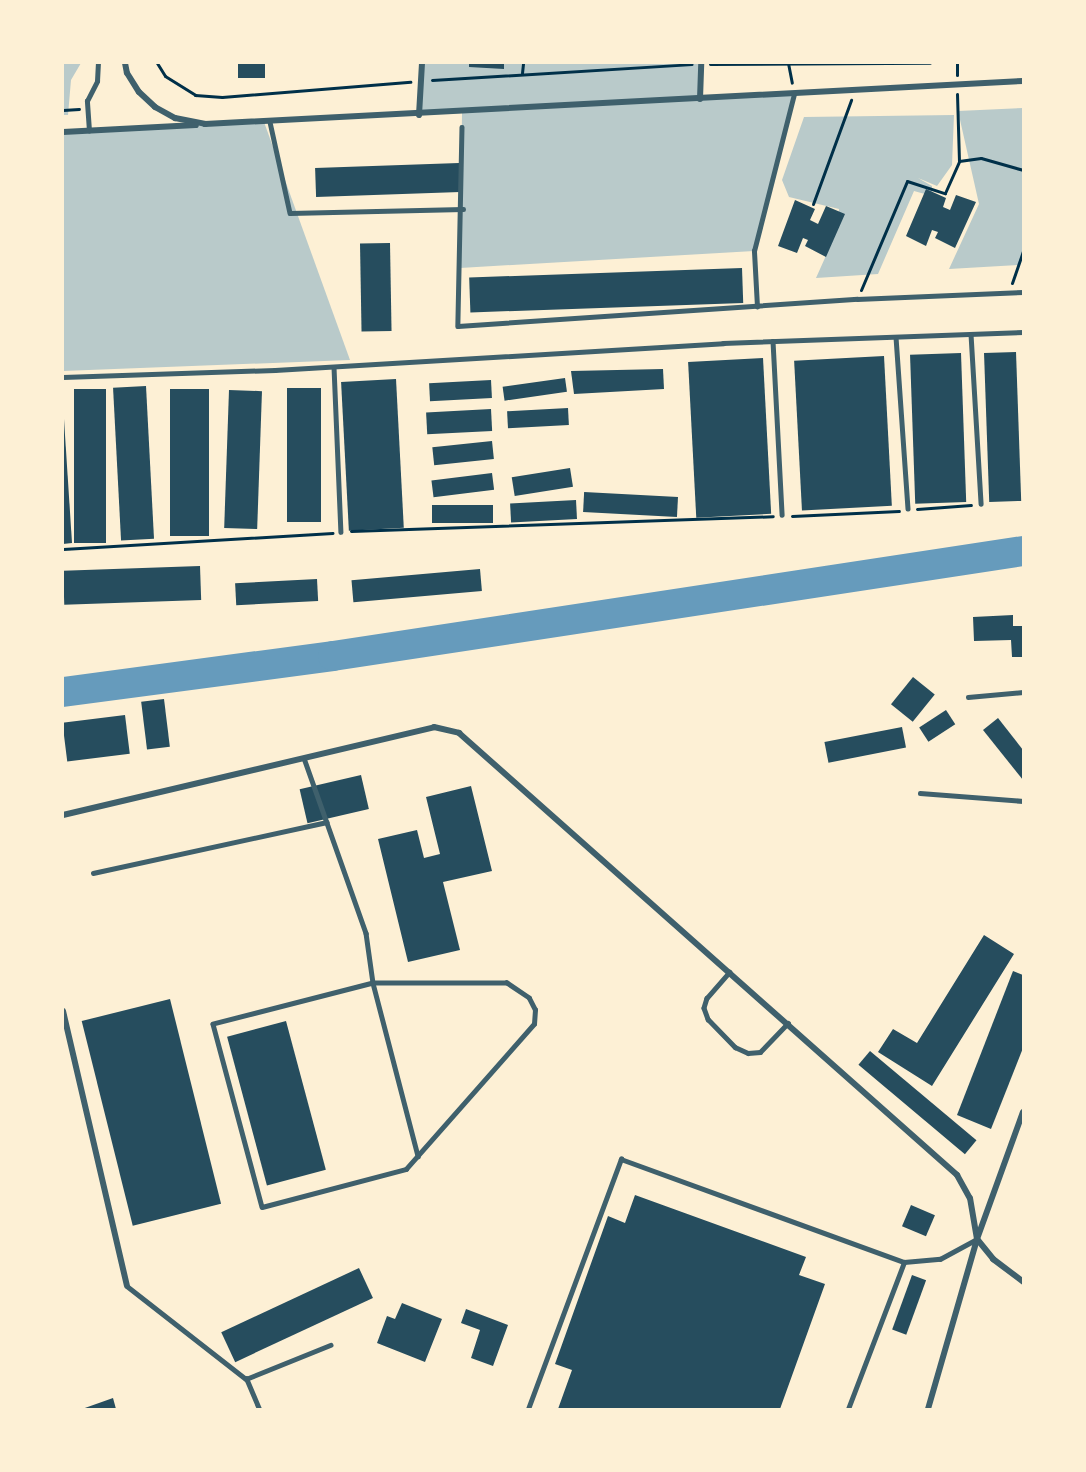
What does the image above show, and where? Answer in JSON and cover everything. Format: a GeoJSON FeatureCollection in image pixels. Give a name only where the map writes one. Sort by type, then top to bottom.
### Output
{"type":"FeatureCollection","features":[{"type":"Feature","properties":{"kind":"street"},"geometry":{"type":"LineString","coordinates":[[125,63],[127,74],[139,92],[155,107],[175,118],[205,124]]}},
{"type":"Feature","properties":{"kind":"street"},"geometry":{"type":"LineString","coordinates":[[419,115],[422,63]]}},
{"type":"Feature","properties":{"kind":"street"},"geometry":{"type":"LineString","coordinates":[[700,99],[701,64]]}},
{"type":"Feature","properties":{"kind":"street"},"geometry":{"type":"LineString","coordinates":[[63,132],[419,115],[1023,81]]}},
{"type":"Feature","properties":{"kind":"street"},"geometry":{"type":"LineString","coordinates":[[63,815],[434,727],[459,733],[957,1175],[970,1198],[977,1239],[993,1258],[1023,1282]]}},
{"type":"Feature","properties":{"kind":"street"},"geometry":{"type":"LineString","coordinates":[[63,1011],[127,1286]]}},
{"type":"Feature","properties":{"kind":"street"},"geometry":{"type":"LineString","coordinates":[[928,1409],[977,1239],[1023,1112]]}},
{"type":"Feature","properties":{"kind":"lane"},"geometry":{"type":"LineString","coordinates":[[90,130],[87,108],[98,75],[98,63]]}},
{"type":"Feature","properties":{"kind":"lane"},"geometry":{"type":"LineString","coordinates":[[757,307],[754,251],[794,94]]}},
{"type":"Feature","properties":{"kind":"lane"},"geometry":{"type":"LineString","coordinates":[[270,122],[290,213],[463,209]]}},
{"type":"Feature","properties":{"kind":"lane"},"geometry":{"type":"LineString","coordinates":[[462,127],[463,209],[459,326],[857,299],[1023,292]]}},
{"type":"Feature","properties":{"kind":"lane"},"geometry":{"type":"LineString","coordinates":[[63,377],[334,367],[773,341],[1023,332]]}},
{"type":"Feature","properties":{"kind":"lane"},"geometry":{"type":"LineString","coordinates":[[970,334],[981,504]]}},
{"type":"Feature","properties":{"kind":"lane"},"geometry":{"type":"LineString","coordinates":[[896,337],[908,509]]}},
{"type":"Feature","properties":{"kind":"lane"},"geometry":{"type":"LineString","coordinates":[[773,341],[782,515]]}},
{"type":"Feature","properties":{"kind":"lane"},"geometry":{"type":"LineString","coordinates":[[334,367],[341,531]]}},
{"type":"Feature","properties":{"kind":"lane"},"geometry":{"type":"LineString","coordinates":[[968,697],[1023,692]]}},
{"type":"Feature","properties":{"kind":"lane"},"geometry":{"type":"LineString","coordinates":[[304,758],[366,933],[373,983],[418,1156]]}},
{"type":"Feature","properties":{"kind":"lane"},"geometry":{"type":"LineString","coordinates":[[920,793],[1023,801]]}},
{"type":"Feature","properties":{"kind":"lane"},"geometry":{"type":"LineString","coordinates":[[93,873],[326,822]]}},
{"type":"Feature","properties":{"kind":"lane"},"geometry":{"type":"LineString","coordinates":[[730,972],[707,998],[704,1008],[708,1019],[735,1047],[748,1053],[760,1052],[788,1023]]}},
{"type":"Feature","properties":{"kind":"lane"},"geometry":{"type":"LineString","coordinates":[[373,983],[507,983],[529,998],[535,1010],[534,1024],[406,1169],[262,1207],[213,1024],[373,983]]}},
{"type":"Feature","properties":{"kind":"lane"},"geometry":{"type":"LineString","coordinates":[[528,1409],[621,1159],[903,1262],[940,1259],[977,1239]]}},
{"type":"Feature","properties":{"kind":"lane"},"geometry":{"type":"LineString","coordinates":[[848,1409],[903,1262]]}},
{"type":"Feature","properties":{"kind":"lane"},"geometry":{"type":"LineString","coordinates":[[127,1286],[246,1378],[259,1409]]}},
{"type":"Feature","properties":{"kind":"lane"},"geometry":{"type":"LineString","coordinates":[[246,1378],[330,1345]]}},
{"type":"Feature","properties":{"kind":"path"},"geometry":{"type":"LineString","coordinates":[[157,63],[165,76],[195,95],[222,97],[522,73],[701,64],[930,63]]}},
{"type":"Feature","properties":{"kind":"path"},"geometry":{"type":"LineString","coordinates":[[522,73],[523,63]]}},
{"type":"Feature","properties":{"kind":"path"},"geometry":{"type":"LineString","coordinates":[[788,64],[794,94]]}},
{"type":"Feature","properties":{"kind":"path"},"geometry":{"type":"LineString","coordinates":[[813,204],[854,90]]}},
{"type":"Feature","properties":{"kind":"path"},"geometry":{"type":"LineString","coordinates":[[857,299],[907,181],[945,193],[959,161],[958,107]]}},
{"type":"Feature","properties":{"kind":"path"},"geometry":{"type":"LineString","coordinates":[[63,110],[87,108]]}},
{"type":"Feature","properties":{"kind":"path"},"geometry":{"type":"LineString","coordinates":[[959,161],[981,158],[1023,170]]}},
{"type":"Feature","properties":{"kind":"path"},"geometry":{"type":"LineString","coordinates":[[1008,293],[1023,251]]}},
{"type":"Feature","properties":{"kind":"path"},"geometry":{"type":"LineString","coordinates":[[63,549],[311,537],[341,531],[750,519],[782,515],[981,504]]}},
{"type":"Feature","properties":{"kind":"shaded area"},"geometry":{"type":"Polygon","coordinates":[[[63,63],[81,63],[71,80],[68,115],[63,115],[63,63]]]}},
{"type":"Feature","properties":{"kind":"shaded area"},"geometry":{"type":"Polygon","coordinates":[[[422,63],[701,63],[700,99],[794,94],[754,251],[460,268],[462,113],[419,115],[422,63]]]}},
{"type":"Feature","properties":{"kind":"shaded area"},"geometry":{"type":"Polygon","coordinates":[[[1023,108],[1023,251],[1018,265],[949,269],[979,204],[958,111],[1023,108]]]}},
{"type":"Feature","properties":{"kind":"shaded area"},"geometry":{"type":"Polygon","coordinates":[[[954,115],[952,165],[937,186],[918,178],[932,186],[932,196],[914,191],[878,274],[816,278],[837,231],[839,209],[789,197],[782,180],[804,117],[954,115]]]}},
{"type":"Feature","properties":{"kind":"shaded area"},"geometry":{"type":"Polygon","coordinates":[[[264,122],[350,360],[63,371],[63,132],[264,122]]]}},
{"type":"Feature","properties":{"kind":"building"},"geometry":{"type":"Polygon","coordinates":[[[238,63],[265,63],[265,78],[238,78],[238,63]]]}},
{"type":"Feature","properties":{"kind":"building"},"geometry":{"type":"Polygon","coordinates":[[[469,63],[504,63],[504,69],[469,67],[469,63]]]}},
{"type":"Feature","properties":{"kind":"building"},"geometry":{"type":"Polygon","coordinates":[[[459,163],[460,192],[316,197],[315,168],[459,163]]]}},
{"type":"Feature","properties":{"kind":"building"},"geometry":{"type":"Polygon","coordinates":[[[926,189],[946,198],[943,207],[950,210],[956,195],[976,202],[955,248],[935,238],[938,232],[932,230],[926,246],[906,236],[926,189]]]}},
{"type":"Feature","properties":{"kind":"building"},"geometry":{"type":"Polygon","coordinates":[[[795,200],[815,209],[810,220],[818,224],[826,206],[845,214],[826,257],[805,246],[808,240],[803,238],[797,253],[778,246],[795,200]]]}},
{"type":"Feature","properties":{"kind":"building"},"geometry":{"type":"Polygon","coordinates":[[[390,243],[392,331],[362,332],[360,244],[390,243]]]}},
{"type":"Feature","properties":{"kind":"building"},"geometry":{"type":"Polygon","coordinates":[[[742,268],[743,303],[470,313],[469,278],[742,268]]]}},
{"type":"Feature","properties":{"kind":"building"},"geometry":{"type":"Polygon","coordinates":[[[1016,352],[1021,501],[989,502],[984,353],[1016,352]]]}},
{"type":"Feature","properties":{"kind":"building"},"geometry":{"type":"Polygon","coordinates":[[[961,353],[966,502],[915,504],[910,355],[961,353]]]}},
{"type":"Feature","properties":{"kind":"building"},"geometry":{"type":"Polygon","coordinates":[[[884,356],[892,506],[802,511],[794,361],[884,356]]]}},
{"type":"Feature","properties":{"kind":"building"},"geometry":{"type":"Polygon","coordinates":[[[763,358],[771,514],[696,518],[688,362],[763,358]]]}},
{"type":"Feature","properties":{"kind":"building"},"geometry":{"type":"Polygon","coordinates":[[[663,369],[664,389],[574,394],[571,371],[663,369]]]}},
{"type":"Feature","properties":{"kind":"building"},"geometry":{"type":"Polygon","coordinates":[[[565,378],[567,392],[505,401],[503,387],[565,378]]]}},
{"type":"Feature","properties":{"kind":"building"},"geometry":{"type":"Polygon","coordinates":[[[396,379],[404,528],[349,531],[341,382],[396,379]]]}},
{"type":"Feature","properties":{"kind":"building"},"geometry":{"type":"Polygon","coordinates":[[[491,380],[492,398],[430,401],[429,383],[491,380]]]}},
{"type":"Feature","properties":{"kind":"building"},"geometry":{"type":"Polygon","coordinates":[[[146,386],[154,539],[121,541],[113,388],[146,386]]]}},
{"type":"Feature","properties":{"kind":"building"},"geometry":{"type":"Polygon","coordinates":[[[287,388],[321,388],[321,522],[287,522],[287,388]]]}},
{"type":"Feature","properties":{"kind":"building"},"geometry":{"type":"Polygon","coordinates":[[[74,389],[106,389],[106,543],[74,543],[74,389]]]}},
{"type":"Feature","properties":{"kind":"building"},"geometry":{"type":"Polygon","coordinates":[[[170,389],[209,389],[209,536],[170,536],[170,389]]]}},
{"type":"Feature","properties":{"kind":"building"},"geometry":{"type":"Polygon","coordinates":[[[229,390],[262,391],[257,529],[224,528],[229,390]]]}},
{"type":"Feature","properties":{"kind":"building"},"geometry":{"type":"Polygon","coordinates":[[[63,404],[72,543],[63,544],[63,404]]]}},
{"type":"Feature","properties":{"kind":"building"},"geometry":{"type":"Polygon","coordinates":[[[568,408],[569,425],[508,428],[507,411],[568,408]]]}},
{"type":"Feature","properties":{"kind":"building"},"geometry":{"type":"Polygon","coordinates":[[[491,409],[492,431],[427,434],[426,412],[491,409]]]}},
{"type":"Feature","properties":{"kind":"building"},"geometry":{"type":"Polygon","coordinates":[[[492,441],[494,459],[434,465],[432,447],[492,441]]]}},
{"type":"Feature","properties":{"kind":"building"},"geometry":{"type":"Polygon","coordinates":[[[570,468],[573,487],[515,496],[512,477],[570,468]]]}},
{"type":"Feature","properties":{"kind":"building"},"geometry":{"type":"Polygon","coordinates":[[[492,473],[494,490],[434,497],[431,480],[492,473]]]}},
{"type":"Feature","properties":{"kind":"building"},"geometry":{"type":"Polygon","coordinates":[[[584,492],[678,497],[677,517],[583,512],[584,492]]]}},
{"type":"Feature","properties":{"kind":"building"},"geometry":{"type":"Polygon","coordinates":[[[576,500],[577,519],[511,522],[510,503],[576,500]]]}},
{"type":"Feature","properties":{"kind":"building"},"geometry":{"type":"Polygon","coordinates":[[[432,505],[493,505],[493,523],[432,523],[432,505]]]}},
{"type":"Feature","properties":{"kind":"building"},"geometry":{"type":"Polygon","coordinates":[[[200,566],[201,600],[64,605],[63,571],[200,566]]]}},
{"type":"Feature","properties":{"kind":"building"},"geometry":{"type":"Polygon","coordinates":[[[480,569],[482,591],[353,602],[351,580],[480,569]]]}},
{"type":"Feature","properties":{"kind":"building"},"geometry":{"type":"Polygon","coordinates":[[[317,579],[318,601],[236,605],[235,583],[317,579]]]}},
{"type":"Feature","properties":{"kind":"building"},"geometry":{"type":"Polygon","coordinates":[[[1013,615],[1013,626],[1023,626],[1023,657],[1012,657],[1011,640],[974,641],[973,617],[1013,615]]]}},
{"type":"Feature","properties":{"kind":"building"},"geometry":{"type":"Polygon","coordinates":[[[913,677],[935,695],[913,722],[891,704],[913,677]]]}},
{"type":"Feature","properties":{"kind":"building"},"geometry":{"type":"Polygon","coordinates":[[[164,699],[170,747],[147,749],[141,702],[164,699]]]}},
{"type":"Feature","properties":{"kind":"building"},"geometry":{"type":"Polygon","coordinates":[[[946,710],[955,724],[928,742],[919,727],[946,710]]]}},
{"type":"Feature","properties":{"kind":"building"},"geometry":{"type":"Polygon","coordinates":[[[125,715],[130,754],[67,761],[63,723],[125,715]]]}},
{"type":"Feature","properties":{"kind":"building"},"geometry":{"type":"Polygon","coordinates":[[[998,718],[1023,750],[1023,780],[983,730],[998,718]]]}},
{"type":"Feature","properties":{"kind":"building"},"geometry":{"type":"Polygon","coordinates":[[[902,727],[906,748],[828,763],[824,742],[902,727]]]}},
{"type":"Feature","properties":{"kind":"building"},"geometry":{"type":"Polygon","coordinates":[[[361,775],[369,809],[307,823],[300,789],[361,775]]]}},
{"type":"Feature","properties":{"kind":"building"},"geometry":{"type":"Polygon","coordinates":[[[471,786],[492,871],[443,882],[460,950],[408,962],[378,839],[417,830],[424,858],[440,854],[426,797],[471,786]]]}},
{"type":"Feature","properties":{"kind":"building"},"geometry":{"type":"Polygon","coordinates":[[[984,935],[1014,954],[932,1086],[878,1052],[893,1029],[917,1043],[984,935]]]}},
{"type":"Feature","properties":{"kind":"building"},"geometry":{"type":"Polygon","coordinates":[[[1013,971],[1023,975],[1023,1048],[991,1129],[957,1115],[1013,971]]]}},
{"type":"Feature","properties":{"kind":"building"},"geometry":{"type":"Polygon","coordinates":[[[170,999],[221,1204],[133,1226],[82,1021],[170,999]]]}},
{"type":"Feature","properties":{"kind":"building"},"geometry":{"type":"Polygon","coordinates":[[[286,1021],[326,1170],[267,1186],[227,1037],[286,1021]]]}},
{"type":"Feature","properties":{"kind":"building"},"geometry":{"type":"Polygon","coordinates":[[[870,1051],[976,1140],[965,1154],[858,1065],[870,1051]]]}},
{"type":"Feature","properties":{"kind":"building"},"geometry":{"type":"Polygon","coordinates":[[[635,1195],[806,1257],[799,1275],[825,1284],[780,1409],[558,1409],[572,1370],[555,1364],[608,1216],[625,1223],[635,1195]]]}},
{"type":"Feature","properties":{"kind":"building"},"geometry":{"type":"Polygon","coordinates":[[[911,1205],[935,1215],[926,1236],[902,1226],[911,1205]]]}},
{"type":"Feature","properties":{"kind":"building"},"geometry":{"type":"Polygon","coordinates":[[[359,1268],[373,1298],[235,1362],[221,1332],[359,1268]]]}},
{"type":"Feature","properties":{"kind":"building"},"geometry":{"type":"Polygon","coordinates":[[[912,1275],[926,1280],[906,1335],[892,1330],[912,1275]]]}},
{"type":"Feature","properties":{"kind":"building"},"geometry":{"type":"Polygon","coordinates":[[[402,1303],[442,1319],[425,1362],[377,1343],[387,1316],[395,1319],[402,1303]]]}},
{"type":"Feature","properties":{"kind":"building"},"geometry":{"type":"Polygon","coordinates":[[[466,1309],[508,1325],[493,1366],[471,1358],[480,1330],[461,1323],[466,1309]]]}},
{"type":"Feature","properties":{"kind":"building"},"geometry":{"type":"Polygon","coordinates":[[[113,1398],[116,1409],[82,1409],[113,1398]]]}},
{"type":"Feature","properties":{"kind":"waterway"},"geometry":{"type":"LineString","coordinates":[[63,692],[333,656],[1023,551]]}}]}
